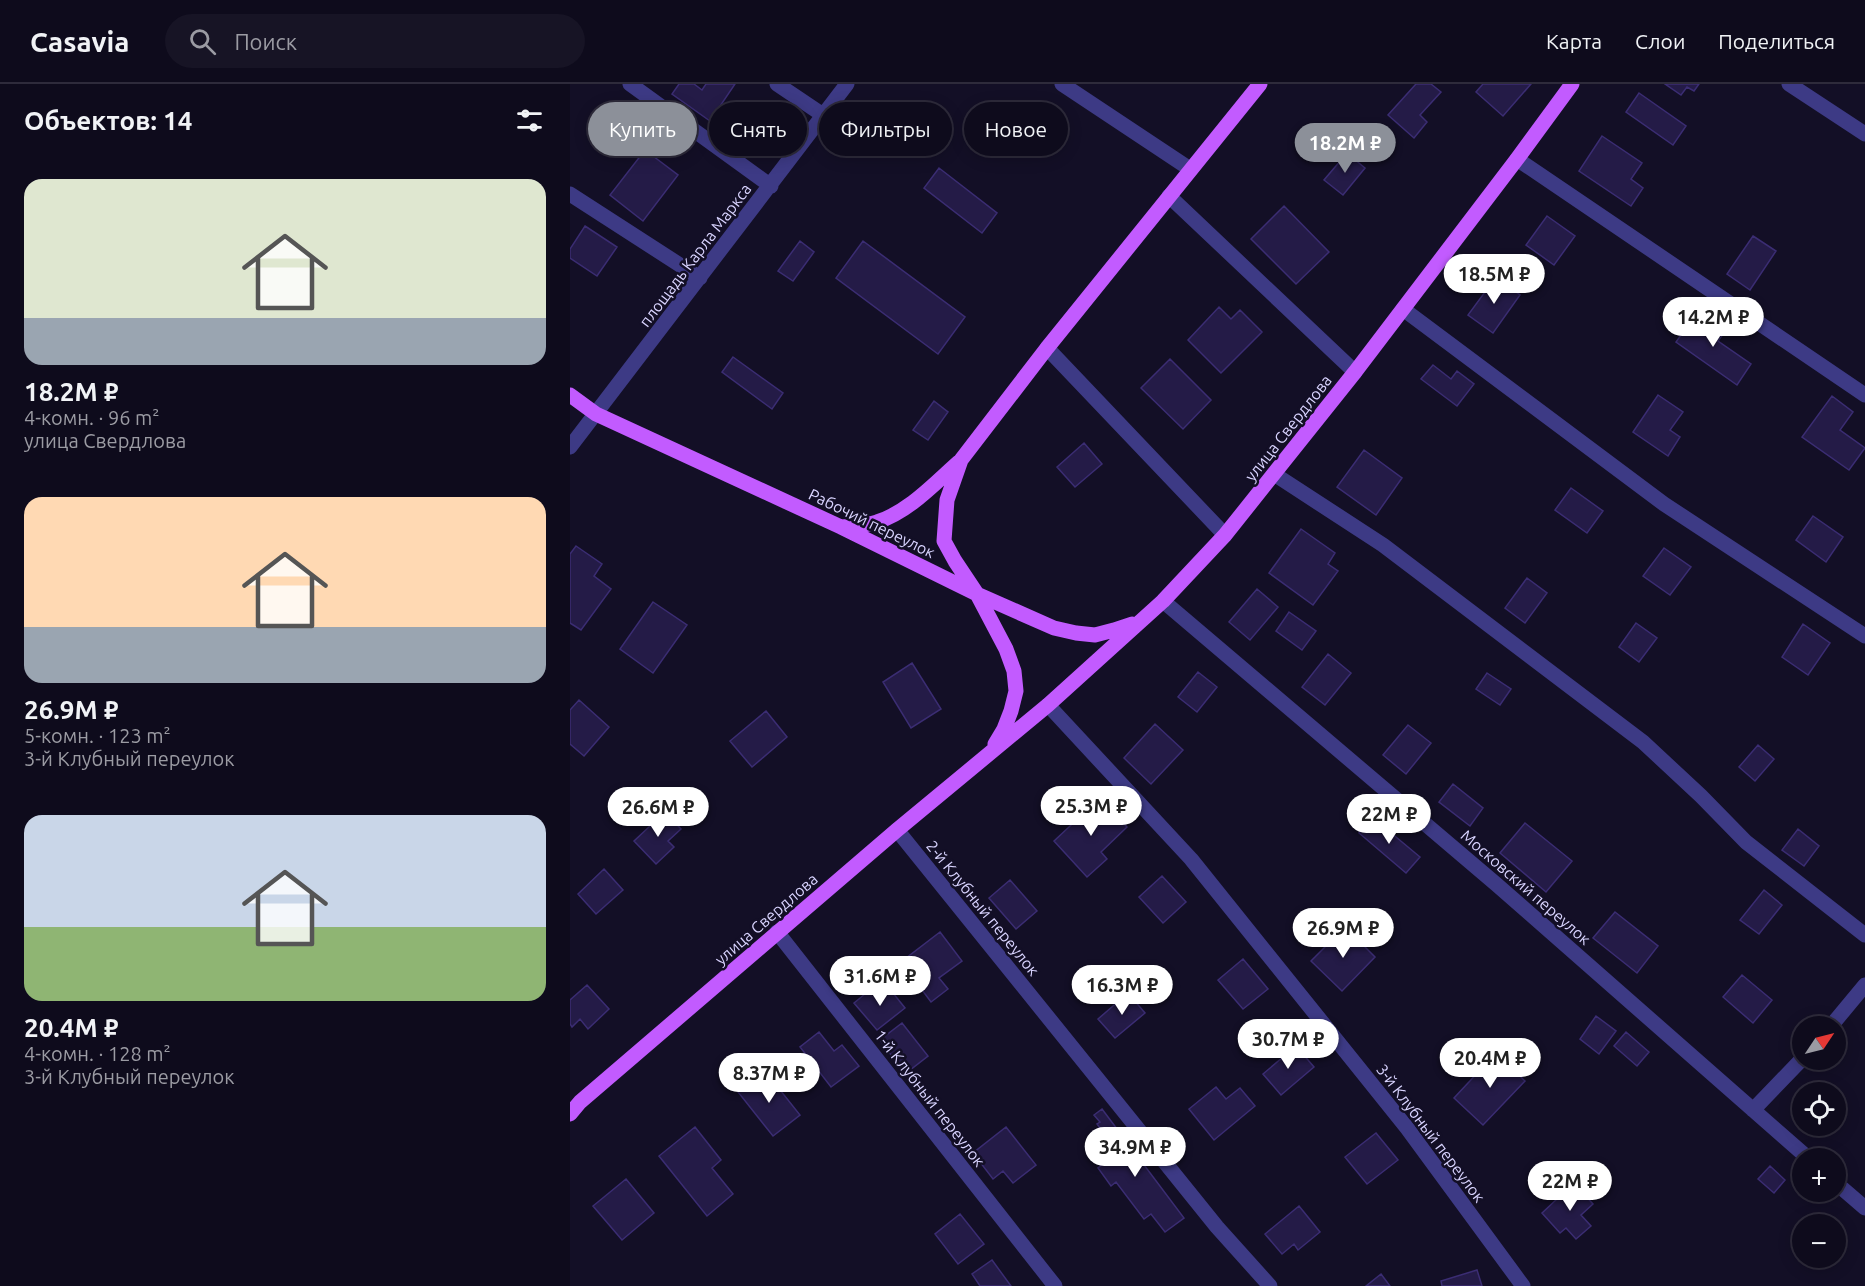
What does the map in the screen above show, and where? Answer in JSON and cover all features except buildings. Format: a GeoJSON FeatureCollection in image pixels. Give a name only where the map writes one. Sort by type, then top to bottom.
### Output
{"type":"FeatureCollection","features":[{"type":"Feature","properties":{"kind":"main road","name":"улица Свердлова"},"geometry":{"type":"LineString","coordinates":[[989,754],[1004,729],[1016,691],[1014,671],[1006,649],[977,594],[944,541],[947,500],[962,460],[1047,348],[1260,84]]}},
{"type":"Feature","properties":{"kind":"main road","name":"улица Свердлова"},"geometry":{"type":"LineString","coordinates":[[570,1114],[580,1102],[777,932],[1048,705],[1163,601],[1225,535],[1355,372],[1518,159],[1572,84]]}},
{"type":"Feature","properties":{"kind":"main road","name":"Рабочий переулок"},"geometry":{"type":"LineString","coordinates":[[570,394],[596,414],[1054,628],[1095,635],[1130,625],[1163,601]]}},
{"type":"Feature","properties":{"kind":"main road"},"geometry":{"type":"LineString","coordinates":[[841,527],[877,523],[894,514],[910,504],[962,460]]}},
{"type":"Feature","properties":{"kind":"street"},"geometry":{"type":"LineString","coordinates":[[630,84],[771,186]]}},
{"type":"Feature","properties":{"kind":"street"},"geometry":{"type":"LineString","coordinates":[[777,84],[819,112]]}},
{"type":"Feature","properties":{"kind":"street","name":"площадь Карла Маркса"},"geometry":{"type":"LineString","coordinates":[[833,102],[847,84]]}},
{"type":"Feature","properties":{"kind":"street"},"geometry":{"type":"LineString","coordinates":[[1062,84],[1190,169]]}},
{"type":"Feature","properties":{"kind":"street"},"geometry":{"type":"LineString","coordinates":[[1789,84],[1865,134]]}},
{"type":"Feature","properties":{"kind":"street","name":"площадь Карла Маркса"},"geometry":{"type":"LineString","coordinates":[[570,447],[819,120]]}},
{"type":"Feature","properties":{"kind":"street"},"geometry":{"type":"LineString","coordinates":[[1518,159],[1865,395]]}},
{"type":"Feature","properties":{"kind":"street"},"geometry":{"type":"LineString","coordinates":[[570,194],[700,278]]}},
{"type":"Feature","properties":{"kind":"street"},"geometry":{"type":"LineString","coordinates":[[1169,196],[1355,372]]}},
{"type":"Feature","properties":{"kind":"street"},"geometry":{"type":"LineString","coordinates":[[1403,309],[1664,504],[1865,636]]}},
{"type":"Feature","properties":{"kind":"street"},"geometry":{"type":"LineString","coordinates":[[1047,348],[1225,535]]}},
{"type":"Feature","properties":{"kind":"street"},"geometry":{"type":"LineString","coordinates":[[1274,474],[1383,544],[1644,742],[1746,842],[1865,935]]}},
{"type":"Feature","properties":{"kind":"street","name":"Московский переулок"},"geometry":{"type":"LineString","coordinates":[[1163,601],[1496,884],[1796,1148]]}},
{"type":"Feature","properties":{"kind":"street","name":"3-й Клубный переулок"},"geometry":{"type":"LineString","coordinates":[[1048,705],[1191,860],[1407,1128],[1523,1286]]}},
{"type":"Feature","properties":{"kind":"street","name":"2-й Клубный переулок"},"geometry":{"type":"LineString","coordinates":[[897,830],[1209,1218],[1270,1286]]}},
{"type":"Feature","properties":{"kind":"street","name":"1-й Клубный переулок"},"geometry":{"type":"LineString","coordinates":[[777,932],[1055,1286]]}},
{"type":"Feature","properties":{"kind":"street"},"geometry":{"type":"LineString","coordinates":[[1839,1016],[1865,985]]}},
{"type":"Feature","properties":{"kind":"street"},"geometry":{"type":"LineString","coordinates":[[1754,1110],[1792,1070]]}},
{"type":"Feature","properties":{"kind":"street"},"geometry":{"type":"LineString","coordinates":[[1846,1192],[1865,1208]]}}]}
